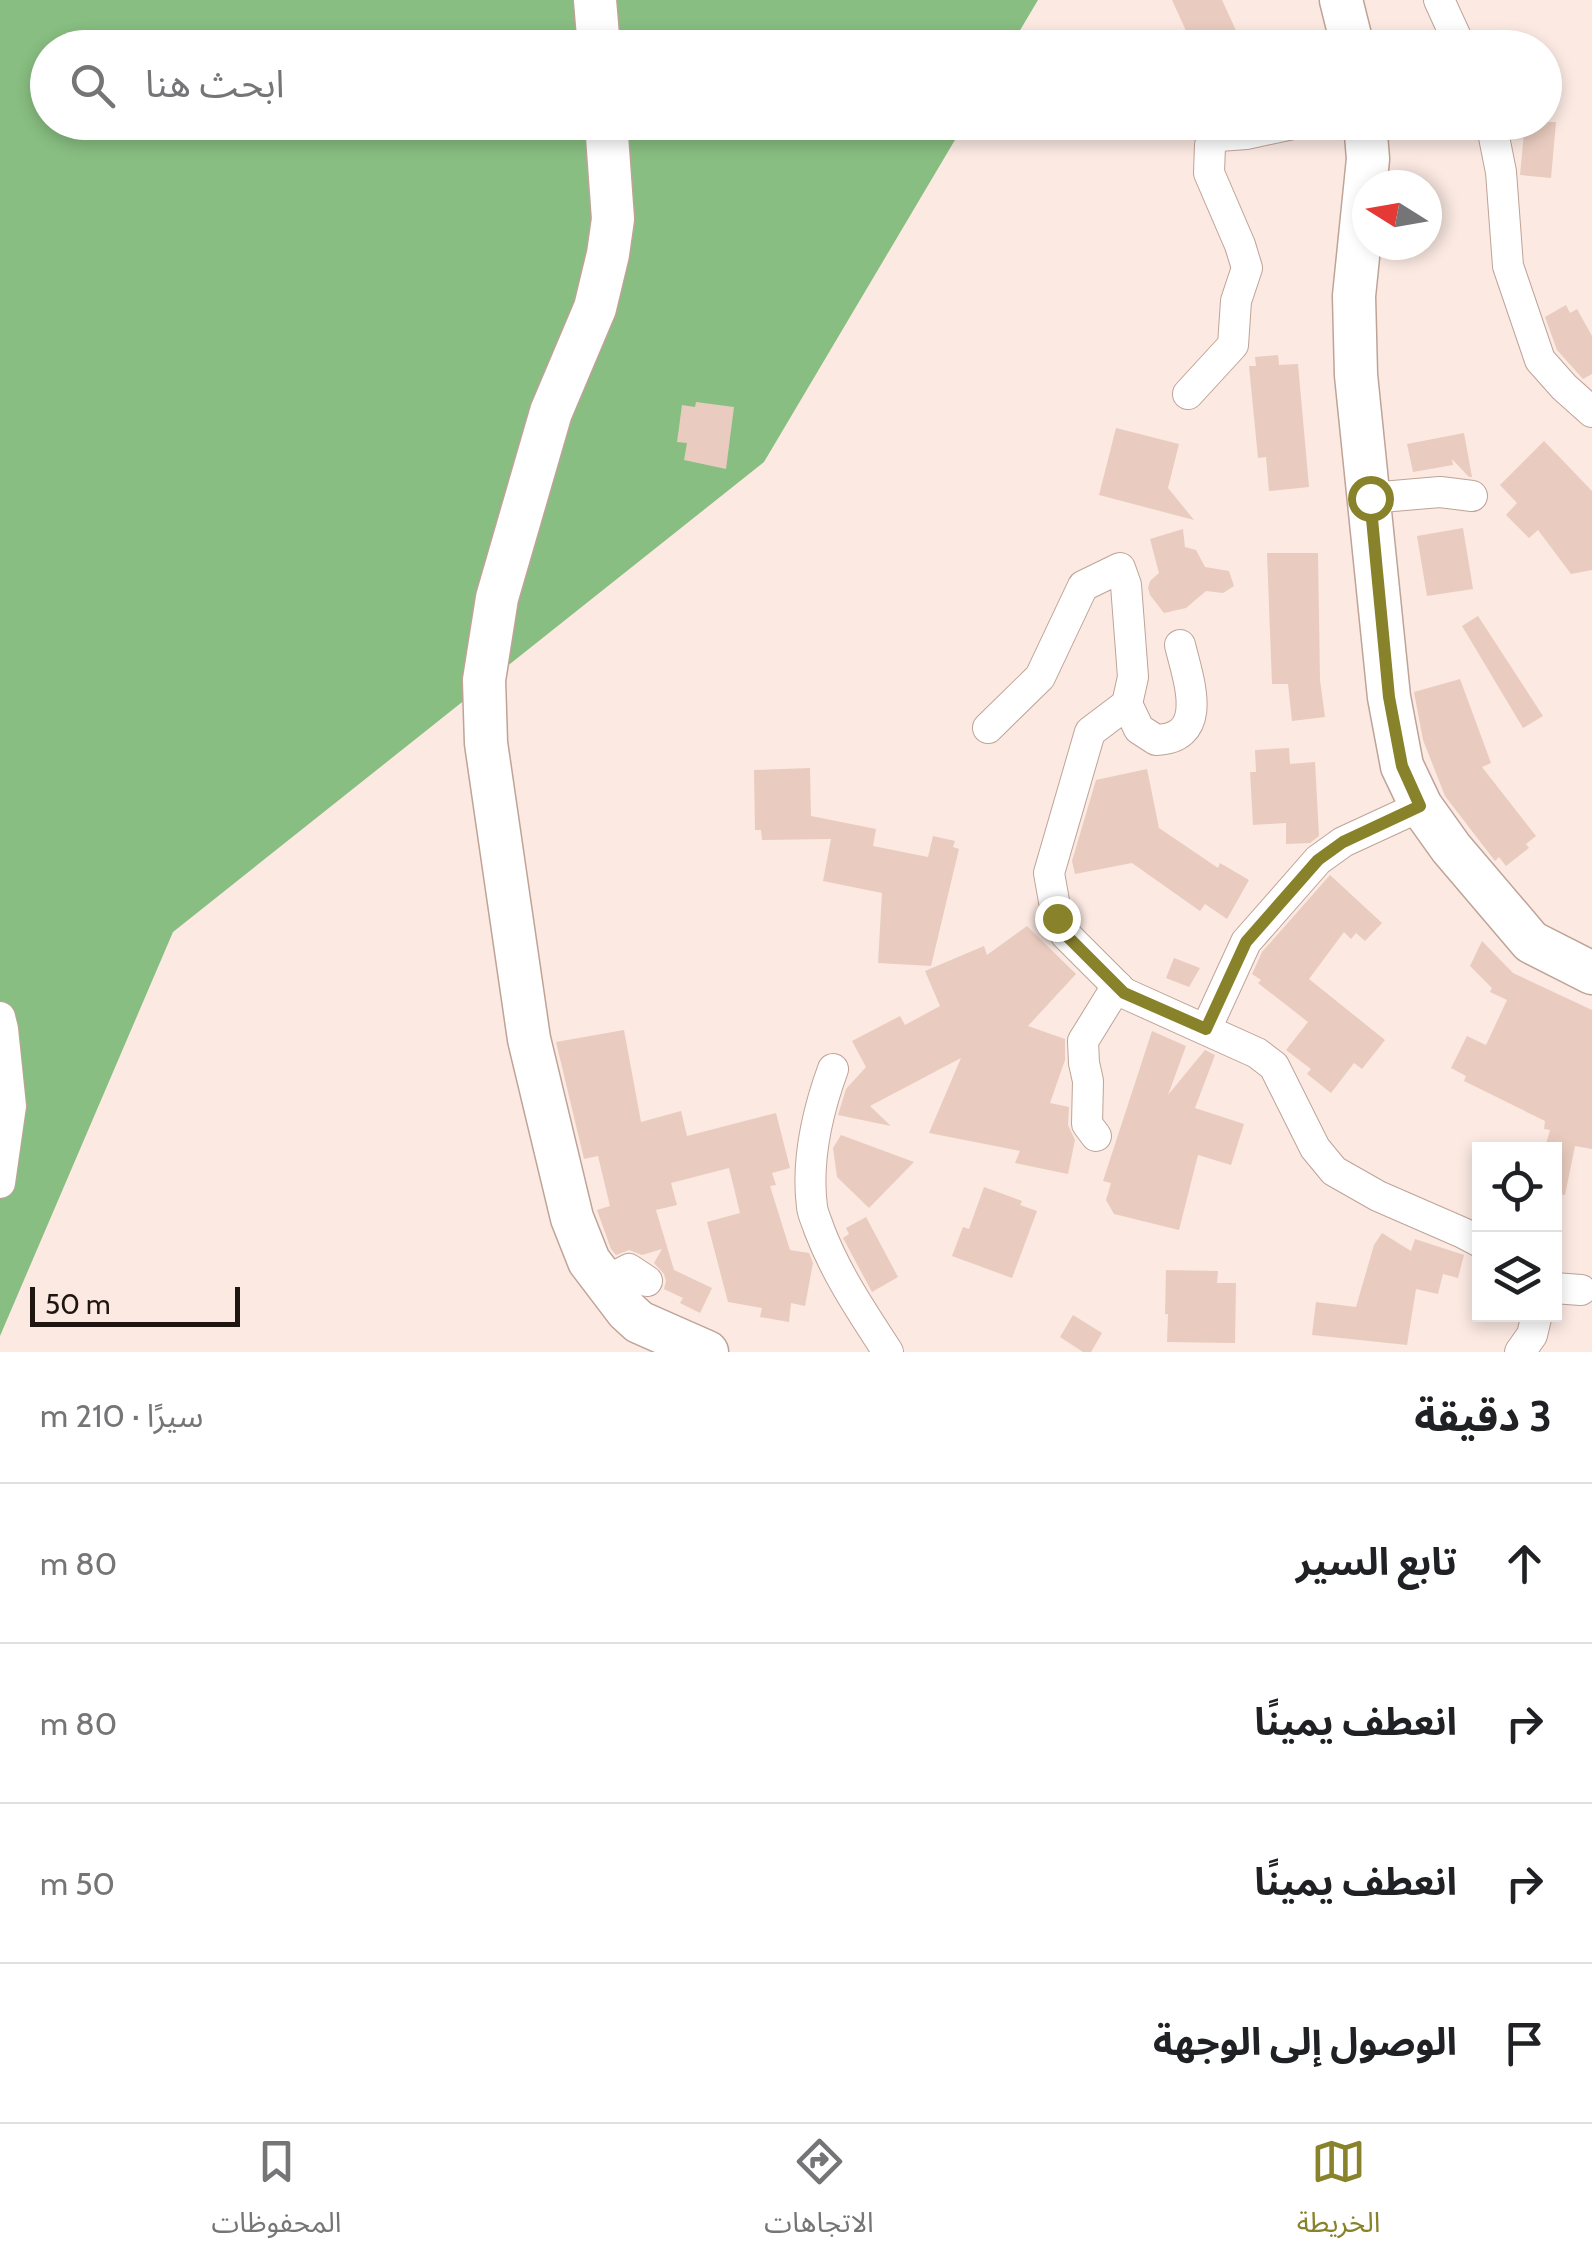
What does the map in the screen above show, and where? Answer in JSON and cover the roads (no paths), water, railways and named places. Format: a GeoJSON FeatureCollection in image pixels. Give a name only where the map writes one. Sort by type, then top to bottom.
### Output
{"type":"FeatureCollection","features":[{"type":"Feature","properties":{"kind":"street"},"geometry":{"type":"LineString","coordinates":[[596,0],[598,30]]}},
{"type":"Feature","properties":{"kind":"street"},"geometry":{"type":"LineString","coordinates":[[1341,0],[1348,30]]}},
{"type":"Feature","properties":{"kind":"street"},"geometry":{"type":"LineString","coordinates":[[1439,0],[1453,30]]}},
{"type":"Feature","properties":{"kind":"street"},"geometry":{"type":"LineString","coordinates":[[607,140],[613,218],[608,254],[595,308],[551,412],[497,598],[484,680],[486,743],[528,1039],[572,1218],[589,1260],[639,1322],[707,1352]]}},
{"type":"Feature","properties":{"kind":"street"},"geometry":{"type":"LineString","coordinates":[[1188,394],[1233,345],[1236,301],[1247,268],[1209,173],[1210,146],[1215,140]]}},
{"type":"Feature","properties":{"kind":"street"},"geometry":{"type":"LineString","coordinates":[[1366,140],[1368,159],[1354,296],[1356,375],[1389,697],[1402,766],[1420,806],[1531,942],[1592,973]]}},
{"type":"Feature","properties":{"kind":"street"},"geometry":{"type":"LineString","coordinates":[[1495,140],[1508,266],[1540,360],[1592,412]]}},
{"type":"Feature","properties":{"kind":"street"},"geometry":{"type":"LineString","coordinates":[[1370,498],[1440,492],[1472,496]]}},
{"type":"Feature","properties":{"kind":"street"},"geometry":{"type":"LineString","coordinates":[[988,728],[1040,677],[1083,586],[1128,558],[1126,585],[1133,677],[1127,704],[1140,729],[1156,740],[1177,736],[1186,729],[1192,714],[1180,645]]}},
{"type":"Feature","properties":{"kind":"street"},"geometry":{"type":"LineString","coordinates":[[1127,704],[1090,732],[1048,873],[1057,918],[1066,935],[1124,993],[1257,1053],[1274,1066],[1315,1148],[1334,1171],[1378,1196],[1472,1237]]}},
{"type":"Feature","properties":{"kind":"street"},"geometry":{"type":"LineString","coordinates":[[1206,1029],[1246,942],[1318,860],[1343,842],[1420,806]]}},
{"type":"Feature","properties":{"kind":"street"},"geometry":{"type":"LineString","coordinates":[[1096,1136],[1087,1124],[1084,1042],[1117,986]]}},
{"type":"Feature","properties":{"kind":"street"},"geometry":{"type":"LineString","coordinates":[[0,1017],[12,1106],[0,1183]]}},
{"type":"Feature","properties":{"kind":"street"},"geometry":{"type":"LineString","coordinates":[[833,1069],[819,1107],[812,1149],[812,1210],[851,1294],[888,1352]]}},
{"type":"Feature","properties":{"kind":"street"},"geometry":{"type":"LineString","coordinates":[[604,1282],[628,1270],[647,1281]]}},
{"type":"Feature","properties":{"kind":"street"},"geometry":{"type":"LineString","coordinates":[[1520,1352],[1532,1335],[1534,1322]]}}]}
